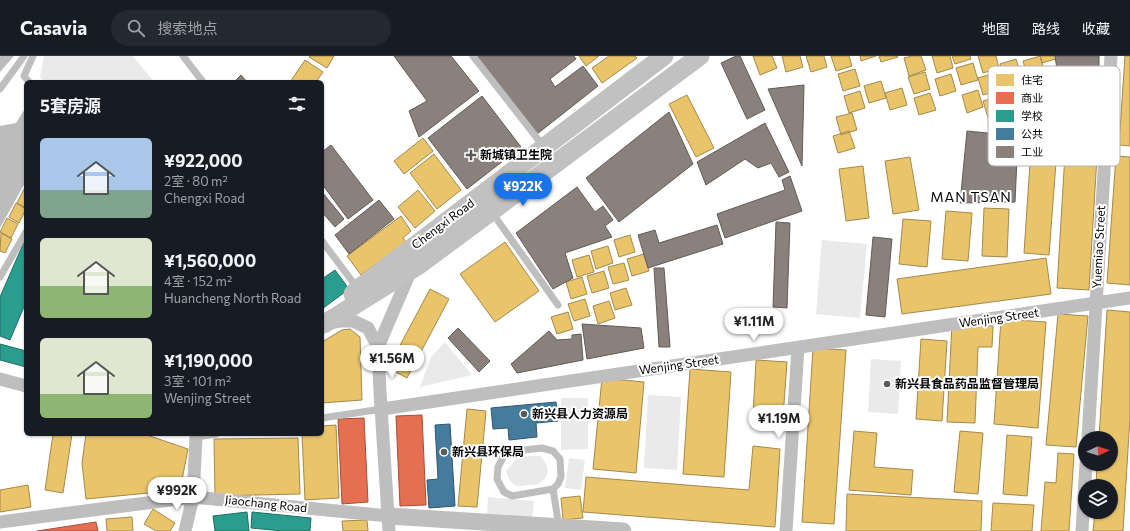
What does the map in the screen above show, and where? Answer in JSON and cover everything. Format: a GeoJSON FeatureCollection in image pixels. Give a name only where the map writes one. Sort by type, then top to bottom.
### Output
{"type":"FeatureCollection","features":[{"type":"Feature","properties":{"kind":"main road","name":"Chengxi Road"},"geometry":{"type":"LineString","coordinates":[[324,324],[358,289],[664,56]]}},
{"type":"Feature","properties":{"kind":"main road"},"geometry":{"type":"LineString","coordinates":[[324,324],[419,265],[700,56]]}},
{"type":"Feature","properties":{"kind":"street","name":"Yuemiao Street"},"geometry":{"type":"LineString","coordinates":[[1110,66],[1111,56]]}},
{"type":"Feature","properties":{"kind":"street","name":"Yuemiao Street"},"geometry":{"type":"LineString","coordinates":[[1088,431],[1104,166]]}},
{"type":"Feature","properties":{"kind":"street"},"geometry":{"type":"LineString","coordinates":[[378,348],[407,278],[432,233]]}},
{"type":"Feature","properties":{"kind":"street","name":"Wenjing Street"},"geometry":{"type":"LineString","coordinates":[[382,409],[1130,298]]}},
{"type":"Feature","properties":{"kind":"street"},"geometry":{"type":"LineString","coordinates":[[324,325],[340,321],[353,321],[368,328],[378,348],[389,524],[559,527],[623,531]]}},
{"type":"Feature","properties":{"kind":"street"},"geometry":{"type":"LineString","coordinates":[[786,531],[798,348]]}},
{"type":"Feature","properties":{"kind":"street"},"geometry":{"type":"LineString","coordinates":[[0,379],[24,385]]}},
{"type":"Feature","properties":{"kind":"street"},"geometry":{"type":"LineString","coordinates":[[184,531],[193,497],[193,436]]}},
{"type":"Feature","properties":{"kind":"street"},"geometry":{"type":"LineString","coordinates":[[1082,531],[1086,471]]}},
{"type":"Feature","properties":{"kind":"street","name":"Jiaochang Road"},"geometry":{"type":"LineString","coordinates":[[4,525],[193,497],[389,524]]}},
{"type":"Feature","properties":{"kind":"lane"},"geometry":{"type":"LineString","coordinates":[[0,89],[24,56]]}},
{"type":"Feature","properties":{"kind":"lane"},"geometry":{"type":"LineString","coordinates":[[27,80],[24,76],[33,56]]}},
{"type":"Feature","properties":{"kind":"lane"},"geometry":{"type":"LineString","coordinates":[[183,56],[201,80]]}},
{"type":"Feature","properties":{"kind":"lane"},"geometry":{"type":"LineString","coordinates":[[473,56],[544,148]]}},
{"type":"Feature","properties":{"kind":"lane"},"geometry":{"type":"LineString","coordinates":[[491,211],[558,304]]}},
{"type":"Feature","properties":{"kind":"lane"},"geometry":{"type":"LineString","coordinates":[[0,277],[24,235]]}},
{"type":"Feature","properties":{"kind":"lane"},"geometry":{"type":"LineString","coordinates":[[324,244],[358,289]]}},
{"type":"Feature","properties":{"kind":"lane","name":"Wenjing Street"},"geometry":{"type":"LineString","coordinates":[[324,418],[382,409]]}},
{"type":"Feature","properties":{"kind":"lane"},"geometry":{"type":"LineString","coordinates":[[542,448],[552,451],[560,459],[561,472],[558,484],[553,489],[512,496],[504,492],[497,479],[498,466],[506,452],[542,448]]}},
{"type":"Feature","properties":{"kind":"lane"},"geometry":{"type":"LineString","coordinates":[[553,489],[559,527]]}},
{"type":"Feature","properties":{"kind":"shaded area"},"geometry":{"type":"Polygon","coordinates":[[[0,56],[14,56],[0,72],[0,56]]]}},
{"type":"Feature","properties":{"kind":"shaded area"},"geometry":{"type":"Polygon","coordinates":[[[44,56],[133,56],[152,80],[43,80],[40,77],[44,56]]]}},
{"type":"Feature","properties":{"kind":"shaded area"},"geometry":{"type":"Polygon","coordinates":[[[24,110],[24,185],[0,228],[0,126],[16,123],[24,110]]]}},
{"type":"Feature","properties":{"kind":"shaded area"},"geometry":{"type":"Polygon","coordinates":[[[822,240],[867,244],[860,318],[816,314],[822,240]]]}},
{"type":"Feature","properties":{"kind":"shaded area"},"geometry":{"type":"Polygon","coordinates":[[[445,342],[472,375],[420,387],[431,357],[445,342]]]}},
{"type":"Feature","properties":{"kind":"shaded area"},"geometry":{"type":"Polygon","coordinates":[[[871,359],[901,361],[898,414],[868,412],[871,359]]]}},
{"type":"Feature","properties":{"kind":"shaded area"},"geometry":{"type":"Polygon","coordinates":[[[648,395],[681,397],[677,470],[644,468],[648,395]]]}},
{"type":"Feature","properties":{"kind":"shaded area"},"geometry":{"type":"Polygon","coordinates":[[[561,398],[588,398],[588,449],[561,450],[561,398]]]}},
{"type":"Feature","properties":{"kind":"shaded area"},"geometry":{"type":"Polygon","coordinates":[[[528,456],[540,456],[543,459],[548,470],[546,477],[540,483],[534,485],[514,485],[506,471],[516,459],[528,456]]]}},
{"type":"Feature","properties":{"kind":"shaded area"},"geometry":{"type":"Polygon","coordinates":[[[569,458],[585,460],[581,490],[565,488],[569,458]]]}},
{"type":"Feature","properties":{"kind":"shaded area"},"geometry":{"type":"Polygon","coordinates":[[[488,497],[534,501],[532,520],[487,516],[488,497]]]}},
{"type":"Feature","properties":{"kind":"building: 住宅"},"geometry":{"type":"Polygon","coordinates":[[[334,56],[327,68],[309,57],[334,56]]]}},
{"type":"Feature","properties":{"kind":"building: 住宅"},"geometry":{"type":"Polygon","coordinates":[[[579,56],[599,56],[586,66],[579,56]]]}},
{"type":"Feature","properties":{"kind":"building: 住宅"},"geometry":{"type":"Polygon","coordinates":[[[609,56],[635,56],[637,58],[602,83],[592,68],[609,56]]]}},
{"type":"Feature","properties":{"kind":"building: 住宅"},"geometry":{"type":"Polygon","coordinates":[[[753,56],[772,56],[777,68],[760,75],[753,56]]]}},
{"type":"Feature","properties":{"kind":"building: 住宅"},"geometry":{"type":"Polygon","coordinates":[[[782,56],[800,56],[803,67],[786,72],[782,56]]]}},
{"type":"Feature","properties":{"kind":"building: 住宅"},"geometry":{"type":"Polygon","coordinates":[[[806,56],[824,56],[827,67],[811,72],[806,56]]]}},
{"type":"Feature","properties":{"kind":"building: 住宅"},"geometry":{"type":"Polygon","coordinates":[[[831,56],[849,56],[852,66],[836,71],[831,56]]]}},
{"type":"Feature","properties":{"kind":"building: 住宅"},"geometry":{"type":"Polygon","coordinates":[[[860,56],[876,56],[861,61],[860,56]]]}},
{"type":"Feature","properties":{"kind":"building: 住宅"},"geometry":{"type":"Polygon","coordinates":[[[879,56],[897,56],[898,57],[881,62],[879,56]]]}},
{"type":"Feature","properties":{"kind":"building: 住宅"},"geometry":{"type":"Polygon","coordinates":[[[921,56],[926,70],[909,76],[904,58],[921,56]]]}},
{"type":"Feature","properties":{"kind":"building: 住宅"},"geometry":{"type":"Polygon","coordinates":[[[932,56],[950,56],[953,68],[937,73],[932,56]]]}},
{"type":"Feature","properties":{"kind":"building: 住宅"},"geometry":{"type":"Polygon","coordinates":[[[952,56],[970,56],[971,59],[955,64],[952,56]]]}},
{"type":"Feature","properties":{"kind":"building: 住宅"},"geometry":{"type":"Polygon","coordinates":[[[978,56],[996,56],[998,66],[988,66],[988,71],[983,73],[978,56]]]}},
{"type":"Feature","properties":{"kind":"building: 住宅"},"geometry":{"type":"Polygon","coordinates":[[[1040,56],[1058,56],[1059,58],[1042,63],[1040,56]]]}},
{"type":"Feature","properties":{"kind":"building: 住宅"},"geometry":{"type":"Polygon","coordinates":[[[1040,56],[1043,66],[1024,66],[1023,61],[1040,56]]]}},
{"type":"Feature","properties":{"kind":"building: 住宅"},"geometry":{"type":"Polygon","coordinates":[[[1125,56],[1130,56],[1130,146],[1120,145],[1125,56]]]}},
{"type":"Feature","properties":{"kind":"building: 住宅"},"geometry":{"type":"Polygon","coordinates":[[[1016,59],[1018,66],[1001,66],[1000,64],[1016,59]]]}},
{"type":"Feature","properties":{"kind":"building: 住宅"},"geometry":{"type":"Polygon","coordinates":[[[305,60],[323,72],[317,80],[291,80],[305,60]]]}},
{"type":"Feature","properties":{"kind":"building: 住宅"},"geometry":{"type":"Polygon","coordinates":[[[973,63],[978,80],[961,85],[956,68],[973,63]]]}},
{"type":"Feature","properties":{"kind":"building: 住宅"},"geometry":{"type":"Polygon","coordinates":[[[855,69],[860,86],[843,91],[838,74],[855,69]]]}},
{"type":"Feature","properties":{"kind":"building: 住宅"},"geometry":{"type":"Polygon","coordinates":[[[925,72],[930,89],[914,94],[908,77],[925,72]]]}},
{"type":"Feature","properties":{"kind":"building: 住宅"},"geometry":{"type":"Polygon","coordinates":[[[951,74],[956,91],[940,96],[935,79],[951,74]]]}},
{"type":"Feature","properties":{"kind":"building: 住宅"},"geometry":{"type":"Polygon","coordinates":[[[988,75],[988,94],[983,95],[978,78],[988,75]]]}},
{"type":"Feature","properties":{"kind":"building: 住宅"},"geometry":{"type":"Polygon","coordinates":[[[881,81],[886,98],[869,103],[864,86],[881,81]]]}},
{"type":"Feature","properties":{"kind":"building: 住宅"},"geometry":{"type":"Polygon","coordinates":[[[902,88],[907,105],[890,110],[885,93],[902,88]]]}},
{"type":"Feature","properties":{"kind":"building: 住宅"},"geometry":{"type":"Polygon","coordinates":[[[978,90],[983,107],[967,113],[962,95],[978,90]]]}},
{"type":"Feature","properties":{"kind":"building: 住宅"},"geometry":{"type":"Polygon","coordinates":[[[860,91],[865,108],[849,113],[844,96],[860,91]]]}},
{"type":"Feature","properties":{"kind":"building: 住宅"},"geometry":{"type":"Polygon","coordinates":[[[930,93],[936,110],[919,115],[914,98],[930,93]]]}},
{"type":"Feature","properties":{"kind":"building: 住宅"},"geometry":{"type":"Polygon","coordinates":[[[687,95],[714,148],[696,157],[669,104],[687,95]]]}},
{"type":"Feature","properties":{"kind":"building: 住宅"},"geometry":{"type":"Polygon","coordinates":[[[988,100],[988,118],[983,101],[988,100]]]}},
{"type":"Feature","properties":{"kind":"building: 住宅"},"geometry":{"type":"Polygon","coordinates":[[[852,113],[857,130],[841,135],[836,117],[852,113]]]}},
{"type":"Feature","properties":{"kind":"building: 住宅"},"geometry":{"type":"Polygon","coordinates":[[[849,131],[855,148],[838,153],[833,136],[849,131]]]}},
{"type":"Feature","properties":{"kind":"building: 住宅"},"geometry":{"type":"Polygon","coordinates":[[[423,138],[433,151],[404,174],[394,161],[423,138]]]}},
{"type":"Feature","properties":{"kind":"building: 住宅"},"geometry":{"type":"Polygon","coordinates":[[[434,154],[461,190],[437,209],[410,173],[434,154]]]}},
{"type":"Feature","properties":{"kind":"building: 住宅"},"geometry":{"type":"Polygon","coordinates":[[[1120,156],[1130,157],[1130,285],[1107,283],[1115,166],[1120,166],[1120,156]]]}},
{"type":"Feature","properties":{"kind":"building: 住宅"},"geometry":{"type":"Polygon","coordinates":[[[910,157],[919,210],[893,214],[885,161],[910,157]]]}},
{"type":"Feature","properties":{"kind":"building: 住宅"},"geometry":{"type":"Polygon","coordinates":[[[863,166],[869,218],[846,221],[839,169],[863,166]]]}},
{"type":"Feature","properties":{"kind":"building: 住宅"},"geometry":{"type":"Polygon","coordinates":[[[1030,166],[1056,166],[1049,255],[1024,253],[1030,166]]]}},
{"type":"Feature","properties":{"kind":"building: 住宅"},"geometry":{"type":"Polygon","coordinates":[[[1064,166],[1096,166],[1089,290],[1057,288],[1064,166]]]}},
{"type":"Feature","properties":{"kind":"building: 住宅"},"geometry":{"type":"Polygon","coordinates":[[[24,189],[24,207],[17,203],[24,189]]]}},
{"type":"Feature","properties":{"kind":"building: 住宅"},"geometry":{"type":"Polygon","coordinates":[[[418,190],[435,211],[415,228],[398,207],[418,190]]]}},
{"type":"Feature","properties":{"kind":"building: 住宅"},"geometry":{"type":"Polygon","coordinates":[[[16,203],[24,208],[24,213],[19,223],[9,217],[16,203]]]}},
{"type":"Feature","properties":{"kind":"building: 住宅"},"geometry":{"type":"Polygon","coordinates":[[[984,208],[1009,209],[1007,257],[982,256],[984,208]]]}},
{"type":"Feature","properties":{"kind":"building: 住宅"},"geometry":{"type":"Polygon","coordinates":[[[946,211],[972,213],[968,261],[942,259],[946,211]]]}},
{"type":"Feature","properties":{"kind":"building: 住宅"},"geometry":{"type":"Polygon","coordinates":[[[401,216],[411,231],[403,238],[406,242],[361,275],[347,256],[401,216]]]}},
{"type":"Feature","properties":{"kind":"building: 住宅"},"geometry":{"type":"Polygon","coordinates":[[[7,218],[18,224],[11,238],[0,232],[7,218]]]}},
{"type":"Feature","properties":{"kind":"building: 住宅"},"geometry":{"type":"Polygon","coordinates":[[[903,219],[931,221],[927,267],[899,264],[903,219]]]}},
{"type":"Feature","properties":{"kind":"building: 住宅"},"geometry":{"type":"Polygon","coordinates":[[[1,233],[12,239],[5,253],[0,251],[1,233]]]}},
{"type":"Feature","properties":{"kind":"building: 住宅"},"geometry":{"type":"Polygon","coordinates":[[[630,235],[635,252],[619,257],[614,240],[630,235]]]}},
{"type":"Feature","properties":{"kind":"building: 住宅"},"geometry":{"type":"Polygon","coordinates":[[[505,242],[539,291],[495,322],[460,274],[505,242]]]}},
{"type":"Feature","properties":{"kind":"building: 住宅"},"geometry":{"type":"Polygon","coordinates":[[[608,246],[613,263],[596,269],[591,251],[608,246]]]}},
{"type":"Feature","properties":{"kind":"building: 住宅"},"geometry":{"type":"Polygon","coordinates":[[[644,254],[649,271],[632,276],[627,259],[644,254]]]}},
{"type":"Feature","properties":{"kind":"building: 住宅"},"geometry":{"type":"Polygon","coordinates":[[[589,255],[594,272],[577,277],[572,260],[589,255]]]}},
{"type":"Feature","properties":{"kind":"building: 住宅"},"geometry":{"type":"Polygon","coordinates":[[[1046,258],[1051,294],[902,314],[897,279],[1046,258]]]}},
{"type":"Feature","properties":{"kind":"building: 住宅"},"geometry":{"type":"Polygon","coordinates":[[[624,263],[629,280],[613,284],[608,267],[624,263]]]}},
{"type":"Feature","properties":{"kind":"building: 住宅"},"geometry":{"type":"Polygon","coordinates":[[[604,271],[609,288],[592,293],[587,276],[604,271]]]}},
{"type":"Feature","properties":{"kind":"building: 住宅"},"geometry":{"type":"Polygon","coordinates":[[[582,277],[587,294],[571,299],[566,282],[582,277]]]}},
{"type":"Feature","properties":{"kind":"building: 住宅"},"geometry":{"type":"Polygon","coordinates":[[[626,288],[632,305],[615,310],[610,293],[626,288]]]}},
{"type":"Feature","properties":{"kind":"building: 住宅"},"geometry":{"type":"Polygon","coordinates":[[[430,289],[449,299],[407,378],[388,368],[430,289]]]}},
{"type":"Feature","properties":{"kind":"building: 住宅"},"geometry":{"type":"Polygon","coordinates":[[[585,299],[590,316],[574,321],[568,304],[585,299]]]}},
{"type":"Feature","properties":{"kind":"building: 住宅"},"geometry":{"type":"Polygon","coordinates":[[[609,301],[615,318],[598,324],[593,306],[609,301]]]}},
{"type":"Feature","properties":{"kind":"building: 住宅"},"geometry":{"type":"Polygon","coordinates":[[[1107,310],[1130,312],[1130,417],[1123,531],[1093,531],[1094,519],[1118,519],[1118,479],[1096,479],[1097,471],[1118,471],[1118,431],[1099,431],[1107,310]]]}},
{"type":"Feature","properties":{"kind":"building: 住宅"},"geometry":{"type":"Polygon","coordinates":[[[568,312],[573,329],[557,334],[551,317],[568,312]]]}},
{"type":"Feature","properties":{"kind":"building: 住宅"},"geometry":{"type":"Polygon","coordinates":[[[1058,314],[1088,316],[1076,447],[1046,445],[1058,314]]]}},
{"type":"Feature","properties":{"kind":"building: 住宅"},"geometry":{"type":"Polygon","coordinates":[[[1001,319],[1046,322],[1038,428],[994,424],[1001,319]]]}},
{"type":"Feature","properties":{"kind":"building: 住宅"},"geometry":{"type":"Polygon","coordinates":[[[952,324],[993,326],[992,347],[978,347],[975,423],[947,422],[952,324]]]}},
{"type":"Feature","properties":{"kind":"building: 住宅"},"geometry":{"type":"Polygon","coordinates":[[[350,329],[360,337],[362,400],[324,403],[324,341],[342,330],[350,329]]]}},
{"type":"Feature","properties":{"kind":"building: 住宅"},"geometry":{"type":"Polygon","coordinates":[[[921,339],[947,341],[942,421],[916,419],[921,339]]]}},
{"type":"Feature","properties":{"kind":"building: 住宅"},"geometry":{"type":"Polygon","coordinates":[[[813,348],[846,350],[834,524],[802,522],[813,348]]]}},
{"type":"Feature","properties":{"kind":"building: 住宅"},"geometry":{"type":"Polygon","coordinates":[[[756,360],[787,362],[783,417],[753,415],[756,360]]]}},
{"type":"Feature","properties":{"kind":"building: 住宅"},"geometry":{"type":"Polygon","coordinates":[[[690,369],[731,372],[724,477],[683,474],[690,369]]]}},
{"type":"Feature","properties":{"kind":"building: 住宅"},"geometry":{"type":"Polygon","coordinates":[[[602,378],[644,382],[636,473],[593,469],[602,378]]]}},
{"type":"Feature","properties":{"kind":"building: 住宅"},"geometry":{"type":"Polygon","coordinates":[[[467,409],[486,411],[477,507],[458,506],[467,409]]]}},
{"type":"Feature","properties":{"kind":"building: 住宅"},"geometry":{"type":"Polygon","coordinates":[[[336,425],[339,498],[305,500],[302,436],[324,436],[324,426],[336,425]]]}},
{"type":"Feature","properties":{"kind":"building: 住宅"},"geometry":{"type":"Polygon","coordinates":[[[854,431],[877,433],[874,467],[913,470],[911,495],[849,490],[854,431]]]}},
{"type":"Feature","properties":{"kind":"building: 住宅"},"geometry":{"type":"Polygon","coordinates":[[[960,431],[983,433],[978,494],[954,492],[960,431]]]}},
{"type":"Feature","properties":{"kind":"building: 住宅"},"geometry":{"type":"Polygon","coordinates":[[[1007,435],[1032,437],[1027,496],[1003,494],[1007,435]]]}},
{"type":"Feature","properties":{"kind":"building: 住宅"},"geometry":{"type":"Polygon","coordinates":[[[53,436],[72,436],[63,493],[45,490],[53,436]]]}},
{"type":"Feature","properties":{"kind":"building: 住宅"},"geometry":{"type":"Polygon","coordinates":[[[86,436],[150,436],[188,449],[180,490],[86,499],[82,463],[86,436]]]}},
{"type":"Feature","properties":{"kind":"building: 住宅"},"geometry":{"type":"Polygon","coordinates":[[[298,438],[300,494],[215,496],[214,439],[298,438]]]}},
{"type":"Feature","properties":{"kind":"building: 住宅"},"geometry":{"type":"Polygon","coordinates":[[[753,446],[780,449],[775,527],[583,512],[586,477],[749,490],[753,446]]]}},
{"type":"Feature","properties":{"kind":"building: 住宅"},"geometry":{"type":"Polygon","coordinates":[[[1058,453],[1074,454],[1069,531],[1041,531],[1045,482],[1056,483],[1058,453]]]}},
{"type":"Feature","properties":{"kind":"building: 住宅"},"geometry":{"type":"Polygon","coordinates":[[[28,485],[31,507],[0,512],[0,490],[28,485]]]}},
{"type":"Feature","properties":{"kind":"building: 住宅"},"geometry":{"type":"Polygon","coordinates":[[[847,494],[982,501],[981,531],[846,531],[847,494]]]}},
{"type":"Feature","properties":{"kind":"building: 住宅"},"geometry":{"type":"Polygon","coordinates":[[[580,496],[583,518],[563,520],[561,498],[580,496]]]}},
{"type":"Feature","properties":{"kind":"building: 住宅"},"geometry":{"type":"Polygon","coordinates":[[[993,503],[1034,505],[1032,531],[991,531],[993,503]]]}},
{"type":"Feature","properties":{"kind":"building: 住宅"},"geometry":{"type":"Polygon","coordinates":[[[153,509],[175,523],[170,531],[156,531],[144,524],[153,509]]]}},
{"type":"Feature","properties":{"kind":"building: 住宅"},"geometry":{"type":"Polygon","coordinates":[[[132,517],[133,531],[107,531],[106,519],[132,517]]]}},
{"type":"Feature","properties":{"kind":"building: 住宅"},"geometry":{"type":"Polygon","coordinates":[[[367,520],[368,531],[343,531],[342,521],[367,520]]]}},
{"type":"Feature","properties":{"kind":"building: 商业"},"geometry":{"type":"Polygon","coordinates":[[[422,415],[426,505],[400,506],[396,416],[422,415]]]}},
{"type":"Feature","properties":{"kind":"building: 商业"},"geometry":{"type":"Polygon","coordinates":[[[364,418],[368,502],[342,504],[338,419],[364,418]]]}},
{"type":"Feature","properties":{"kind":"building: 商业"},"geometry":{"type":"Polygon","coordinates":[[[96,522],[98,531],[37,531],[96,522]]]}},
{"type":"Feature","properties":{"kind":"building: 学校"},"geometry":{"type":"Polygon","coordinates":[[[24,242],[24,307],[10,340],[0,336],[0,297],[24,242]]]}},
{"type":"Feature","properties":{"kind":"building: 学校"},"geometry":{"type":"Polygon","coordinates":[[[335,270],[349,289],[324,308],[324,278],[335,270]]]}},
{"type":"Feature","properties":{"kind":"building: 学校"},"geometry":{"type":"Polygon","coordinates":[[[0,344],[24,350],[24,366],[0,360],[0,344]]]}},
{"type":"Feature","properties":{"kind":"building: 学校"},"geometry":{"type":"Polygon","coordinates":[[[247,512],[249,531],[215,531],[213,516],[247,512]]]}},
{"type":"Feature","properties":{"kind":"building: 学校"},"geometry":{"type":"Polygon","coordinates":[[[252,512],[311,518],[310,531],[283,531],[251,528],[252,512]]]}},
{"type":"Feature","properties":{"kind":"building: 公共","name":"新兴县人力资源局"},"geometry":{"type":"Polygon","coordinates":[[[556,402],[558,421],[536,423],[537,437],[509,440],[508,428],[493,429],[491,408],[556,402]]]}},
{"type":"Feature","properties":{"kind":"building: 公共","name":"新兴县环保局"},"geometry":{"type":"Polygon","coordinates":[[[450,424],[455,506],[429,508],[427,480],[438,479],[435,425],[450,424]]]}},
{"type":"Feature","properties":{"kind":"building: 工业"},"geometry":{"type":"Polygon","coordinates":[[[394,56],[451,56],[479,91],[419,137],[409,111],[427,101],[394,56]]]}},
{"type":"Feature","properties":{"kind":"building: 工业"},"geometry":{"type":"Polygon","coordinates":[[[477,56],[574,56],[576,59],[550,79],[555,87],[583,66],[598,86],[537,134],[477,56]]]}},
{"type":"Feature","properties":{"kind":"building: 工业"},"geometry":{"type":"Polygon","coordinates":[[[736,56],[740,56],[765,110],[747,119],[721,63],[736,56]]]}},
{"type":"Feature","properties":{"kind":"building: 工业"},"geometry":{"type":"Polygon","coordinates":[[[1055,56],[1099,56],[1099,66],[1056,66],[1055,56]]]}},
{"type":"Feature","properties":{"kind":"building: 工业"},"geometry":{"type":"Polygon","coordinates":[[[241,75],[245,80],[236,80],[241,75]]]}},
{"type":"Feature","properties":{"kind":"building: 工业"},"geometry":{"type":"Polygon","coordinates":[[[804,85],[802,166],[768,89],[804,85]]]}},
{"type":"Feature","properties":{"kind":"building: 工业"},"geometry":{"type":"Polygon","coordinates":[[[482,96],[521,147],[467,189],[428,138],[482,96]]]}},
{"type":"Feature","properties":{"kind":"building: 工业"},"geometry":{"type":"Polygon","coordinates":[[[669,112],[693,164],[619,222],[586,178],[669,112]]]}},
{"type":"Feature","properties":{"kind":"building: 工业"},"geometry":{"type":"Polygon","coordinates":[[[765,123],[789,172],[779,177],[771,163],[758,168],[745,159],[706,185],[697,162],[765,123]]]}},
{"type":"Feature","properties":{"kind":"building: 工业"},"geometry":{"type":"Polygon","coordinates":[[[967,131],[988,133],[988,166],[1017,166],[1015,202],[960,203],[967,131]]]}},
{"type":"Feature","properties":{"kind":"building: 工业"},"geometry":{"type":"Polygon","coordinates":[[[331,145],[373,200],[348,219],[324,187],[324,150],[331,145]]]}},
{"type":"Feature","properties":{"kind":"building: 工业"},"geometry":{"type":"Polygon","coordinates":[[[790,176],[802,211],[725,238],[717,214],[785,190],[782,180],[790,176]]]}},
{"type":"Feature","properties":{"kind":"building: 工业"},"geometry":{"type":"Polygon","coordinates":[[[577,187],[595,212],[603,206],[613,220],[605,226],[612,237],[565,253],[573,278],[553,289],[516,233],[577,187]]]}},
{"type":"Feature","properties":{"kind":"building: 工业"},"geometry":{"type":"Polygon","coordinates":[[[324,194],[344,219],[335,227],[324,214],[324,194]]]}},
{"type":"Feature","properties":{"kind":"building: 工业"},"geometry":{"type":"Polygon","coordinates":[[[379,200],[394,219],[349,254],[335,235],[379,200]]]}},
{"type":"Feature","properties":{"kind":"building: 工业"},"geometry":{"type":"Polygon","coordinates":[[[776,222],[790,223],[787,308],[773,307],[776,222]]]}},
{"type":"Feature","properties":{"kind":"building: 工业"},"geometry":{"type":"Polygon","coordinates":[[[717,225],[723,244],[648,268],[638,235],[655,230],[659,243],[717,225]]]}},
{"type":"Feature","properties":{"kind":"building: 工业"},"geometry":{"type":"Polygon","coordinates":[[[873,237],[892,239],[885,317],[866,315],[873,237]]]}},
{"type":"Feature","properties":{"kind":"building: 工业"},"geometry":{"type":"Polygon","coordinates":[[[654,268],[664,268],[670,347],[659,347],[654,268]]]}},
{"type":"Feature","properties":{"kind":"building: 工业"},"geometry":{"type":"Polygon","coordinates":[[[582,324],[641,328],[644,348],[587,359],[582,324]]]}},
{"type":"Feature","properties":{"kind":"building: 工业"},"geometry":{"type":"Polygon","coordinates":[[[458,328],[490,361],[479,372],[448,338],[458,328]]]}},
{"type":"Feature","properties":{"kind":"building: 工业"},"geometry":{"type":"Polygon","coordinates":[[[549,331],[557,340],[572,339],[572,335],[581,334],[583,360],[517,373],[511,364],[549,331]]]}},
{"type":"Feature","properties":{"kind":"place","name":"新城镇卫生院"},"geometry":{"type":"Point","coordinates":[471,155]}},
{"type":"Feature","properties":{"kind":"place","name":"新兴县食品药品监督管理局"},"geometry":{"type":"Point","coordinates":[887,384]}},
{"type":"Feature","properties":{"kind":"place","name":"新兴县人力资源局"},"geometry":{"type":"Point","coordinates":[524,414]}},
{"type":"Feature","properties":{"kind":"place","name":"新兴县环保局"},"geometry":{"type":"Point","coordinates":[444,452]}},
{"type":"Feature","properties":{"kind":"district","name":"MAN TSAN"},"geometry":{"type":"Point","coordinates":[971,197]}}]}
